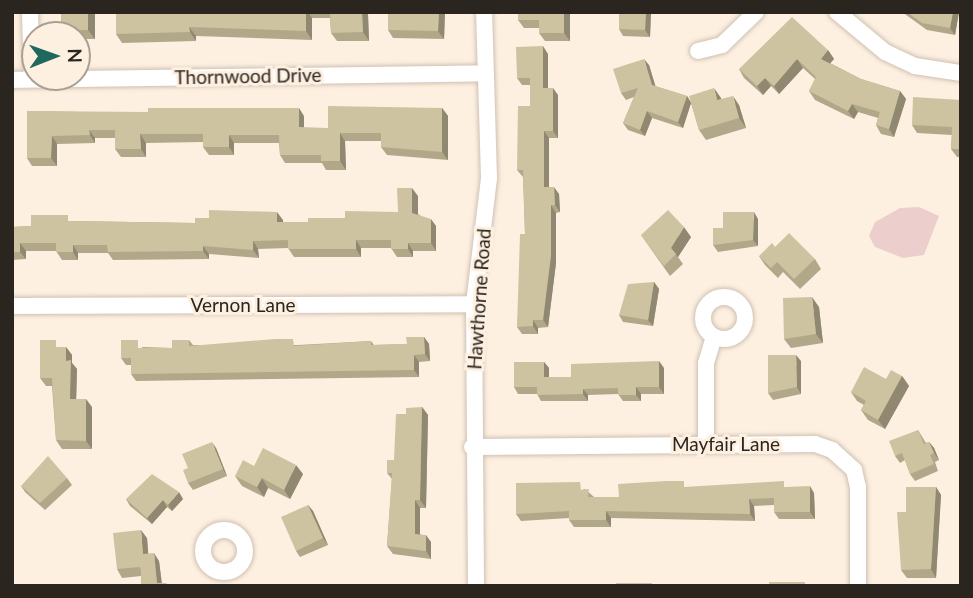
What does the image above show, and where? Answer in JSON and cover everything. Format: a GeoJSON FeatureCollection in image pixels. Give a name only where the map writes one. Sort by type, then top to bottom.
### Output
{"type":"FeatureCollection","features":[{"type":"Feature","properties":{"kind":"street","name":"Hawthorne Road"},"geometry":{"type":"LineString","coordinates":[[475,586],[472,447],[474,304],[489,178],[484,12]]}},
{"type":"Feature","properties":{"kind":"street"},"geometry":{"type":"LineString","coordinates":[[698,51],[732,38],[756,12]]}},
{"type":"Feature","properties":{"kind":"street"},"geometry":{"type":"LineString","coordinates":[[837,12],[885,52],[915,66],[961,73]]}},
{"type":"Feature","properties":{"kind":"street","name":"Thornwood Drive"},"geometry":{"type":"LineString","coordinates":[[91,78],[485,73]]}},
{"type":"Feature","properties":{"kind":"street","name":"Vernon Lane"},"geometry":{"type":"LineString","coordinates":[[12,306],[474,304]]}},
{"type":"Feature","properties":{"kind":"street"},"geometry":{"type":"LineString","coordinates":[[706,444],[706,362],[714,337]]}},
{"type":"Feature","properties":{"kind":"street","name":"Mayfair Lane"},"geometry":{"type":"LineString","coordinates":[[472,447],[815,444],[845,458],[858,487],[858,586]]}},
{"type":"Feature","properties":{"kind":"shaded area"},"geometry":{"type":"Polygon","coordinates":[[[919,207],[939,216],[924,255],[903,258],[875,247],[869,236],[875,222],[900,208],[919,207]]]}},
{"type":"Feature","properties":{"kind":"building"},"geometry":{"type":"Polygon","coordinates":[[[61,12],[88,12],[88,21],[61,21],[61,12]]]}},
{"type":"Feature","properties":{"kind":"building"},"geometry":{"type":"Polygon","coordinates":[[[116,12],[306,12],[306,31],[189,27],[190,32],[116,34],[116,12]]]}},
{"type":"Feature","properties":{"kind":"building"},"geometry":{"type":"Polygon","coordinates":[[[330,12],[362,12],[363,32],[331,33],[330,12]]]}},
{"type":"Feature","properties":{"kind":"building"},"geometry":{"type":"Polygon","coordinates":[[[388,12],[439,12],[438,31],[388,30],[388,12]]]}},
{"type":"Feature","properties":{"kind":"building"},"geometry":{"type":"Polygon","coordinates":[[[518,12],[564,12],[564,33],[539,33],[539,20],[518,20],[518,12]]]}},
{"type":"Feature","properties":{"kind":"building"},"geometry":{"type":"Polygon","coordinates":[[[619,12],[646,12],[645,30],[619,29],[619,12]]]}},
{"type":"Feature","properties":{"kind":"building"},"geometry":{"type":"Polygon","coordinates":[[[907,12],[953,12],[950,28],[922,23],[907,12]]]}},
{"type":"Feature","properties":{"kind":"building"},"geometry":{"type":"Polygon","coordinates":[[[792,17],[828,50],[821,59],[861,79],[900,91],[889,129],[876,125],[880,112],[852,104],[848,111],[809,91],[816,77],[797,59],[774,86],[765,78],[757,86],[739,69],[792,17]]]}},
{"type":"Feature","properties":{"kind":"building"},"geometry":{"type":"Polygon","coordinates":[[[543,46],[543,88],[553,88],[553,131],[544,131],[544,187],[554,187],[555,205],[551,205],[551,256],[543,320],[533,320],[533,326],[517,327],[520,234],[525,234],[523,170],[517,170],[518,106],[530,106],[530,78],[517,78],[516,47],[543,46]]]}},
{"type":"Feature","properties":{"kind":"building"},"geometry":{"type":"Polygon","coordinates":[[[644,59],[652,85],[687,96],[678,122],[647,111],[640,130],[623,123],[638,88],[621,93],[613,69],[644,59]]]}},
{"type":"Feature","properties":{"kind":"building"},"geometry":{"type":"Polygon","coordinates":[[[714,88],[717,100],[733,96],[739,118],[699,130],[689,96],[714,88]]]}},
{"type":"Feature","properties":{"kind":"building"},"geometry":{"type":"Polygon","coordinates":[[[913,97],[961,100],[961,149],[951,149],[952,127],[912,125],[913,97]]]}},
{"type":"Feature","properties":{"kind":"building"},"geometry":{"type":"Polygon","coordinates":[[[328,106],[442,108],[442,152],[381,147],[381,133],[340,133],[340,161],[321,161],[321,155],[280,155],[279,135],[229,135],[229,147],[203,147],[203,134],[140,134],[141,149],[115,149],[115,130],[89,130],[90,135],[52,136],[51,158],[27,158],[27,111],[148,112],[148,108],[299,108],[299,127],[328,128],[328,106]]]}},
{"type":"Feature","properties":{"kind":"building"},"geometry":{"type":"Polygon","coordinates":[[[397,188],[412,188],[412,213],[431,219],[431,243],[408,243],[408,249],[391,249],[391,240],[356,240],[356,249],[288,249],[288,240],[253,241],[253,250],[203,246],[203,251],[108,252],[107,245],[73,245],[73,252],[56,252],[56,243],[20,243],[20,252],[12,252],[12,227],[31,226],[31,215],[68,215],[68,221],[195,223],[195,218],[209,218],[209,210],[277,212],[277,222],[308,222],[308,218],[345,218],[345,211],[398,212],[397,188]]]}},
{"type":"Feature","properties":{"kind":"building"},"geometry":{"type":"Polygon","coordinates":[[[668,210],[684,227],[671,248],[676,254],[664,266],[641,235],[668,210]]]}},
{"type":"Feature","properties":{"kind":"building"},"geometry":{"type":"Polygon","coordinates":[[[723,212],[754,212],[753,240],[713,245],[713,228],[723,228],[723,212]]]}},
{"type":"Feature","properties":{"kind":"building"},"geometry":{"type":"Polygon","coordinates":[[[789,233],[815,259],[794,279],[777,262],[771,268],[759,256],[772,243],[775,247],[789,233]]]}},
{"type":"Feature","properties":{"kind":"building"},"geometry":{"type":"Polygon","coordinates":[[[654,282],[648,320],[619,315],[628,284],[654,282]]]}},
{"type":"Feature","properties":{"kind":"building"},"geometry":{"type":"Polygon","coordinates":[[[812,297],[816,334],[784,339],[783,298],[812,297]]]}},
{"type":"Feature","properties":{"kind":"building"},"geometry":{"type":"Polygon","coordinates":[[[406,337],[424,337],[425,354],[414,355],[414,370],[131,374],[131,358],[121,358],[121,340],[138,340],[138,348],[172,348],[172,340],[189,340],[189,346],[293,339],[294,346],[371,341],[371,345],[407,344],[406,337]]]}},
{"type":"Feature","properties":{"kind":"building"},"geometry":{"type":"Polygon","coordinates":[[[40,340],[56,340],[56,347],[66,347],[66,361],[71,360],[70,399],[86,399],[86,441],[56,440],[52,378],[40,378],[40,340]]]}},
{"type":"Feature","properties":{"kind":"building"},"geometry":{"type":"Polygon","coordinates":[[[768,355],[796,355],[797,387],[768,393],[768,355]]]}},
{"type":"Feature","properties":{"kind":"building"},"geometry":{"type":"Polygon","coordinates":[[[659,361],[659,387],[636,387],[636,395],[618,395],[618,388],[583,389],[583,394],[537,395],[537,387],[514,387],[514,362],[544,362],[544,377],[571,377],[571,364],[659,361]]]}},
{"type":"Feature","properties":{"kind":"building"},"geometry":{"type":"Polygon","coordinates":[[[864,367],[886,379],[891,370],[902,376],[878,420],[861,410],[866,401],[851,392],[864,367]]]}},
{"type":"Feature","properties":{"kind":"building"},"geometry":{"type":"Polygon","coordinates":[[[422,407],[420,500],[415,500],[415,534],[426,535],[426,551],[387,546],[392,473],[387,473],[387,460],[394,460],[396,414],[406,414],[406,408],[422,407]]]}},
{"type":"Feature","properties":{"kind":"building"},"geometry":{"type":"Polygon","coordinates":[[[918,430],[924,444],[929,442],[934,453],[930,455],[934,464],[910,474],[902,453],[895,456],[889,441],[918,430]]]}},
{"type":"Feature","properties":{"kind":"building"},"geometry":{"type":"Polygon","coordinates":[[[212,442],[223,469],[188,483],[183,470],[188,468],[182,454],[212,442]]]}},
{"type":"Feature","properties":{"kind":"building"},"geometry":{"type":"Polygon","coordinates":[[[263,448],[296,465],[284,490],[262,478],[257,487],[235,476],[243,460],[254,466],[263,448]]]}},
{"type":"Feature","properties":{"kind":"building"},"geometry":{"type":"Polygon","coordinates":[[[48,456],[67,478],[40,503],[21,486],[48,456]]]}},
{"type":"Feature","properties":{"kind":"building"},"geometry":{"type":"Polygon","coordinates":[[[152,474],[179,492],[168,505],[163,500],[147,518],[126,499],[152,474]]]}},
{"type":"Feature","properties":{"kind":"building"},"geometry":{"type":"Polygon","coordinates":[[[684,481],[684,487],[784,481],[784,487],[810,486],[810,512],[774,512],[774,498],[749,499],[750,514],[606,511],[606,520],[569,520],[569,511],[516,514],[516,483],[580,482],[581,490],[589,489],[588,497],[619,497],[618,484],[684,481]]]}},
{"type":"Feature","properties":{"kind":"building"},"geometry":{"type":"Polygon","coordinates":[[[906,487],[936,487],[931,569],[901,570],[897,512],[906,512],[906,487]]]}},
{"type":"Feature","properties":{"kind":"building"},"geometry":{"type":"Polygon","coordinates":[[[308,505],[323,538],[296,551],[281,517],[308,505]]]}},
{"type":"Feature","properties":{"kind":"building"},"geometry":{"type":"Polygon","coordinates":[[[141,530],[143,554],[154,553],[157,583],[166,583],[166,586],[141,586],[140,567],[117,569],[113,533],[141,530]]]}},
{"type":"Feature","properties":{"kind":"building"},"geometry":{"type":"Polygon","coordinates":[[[769,582],[805,582],[805,586],[769,586],[769,582]]]}},
{"type":"Feature","properties":{"kind":"building"},"geometry":{"type":"Polygon","coordinates":[[[616,583],[652,583],[652,586],[616,586],[616,583]]]}}]}
